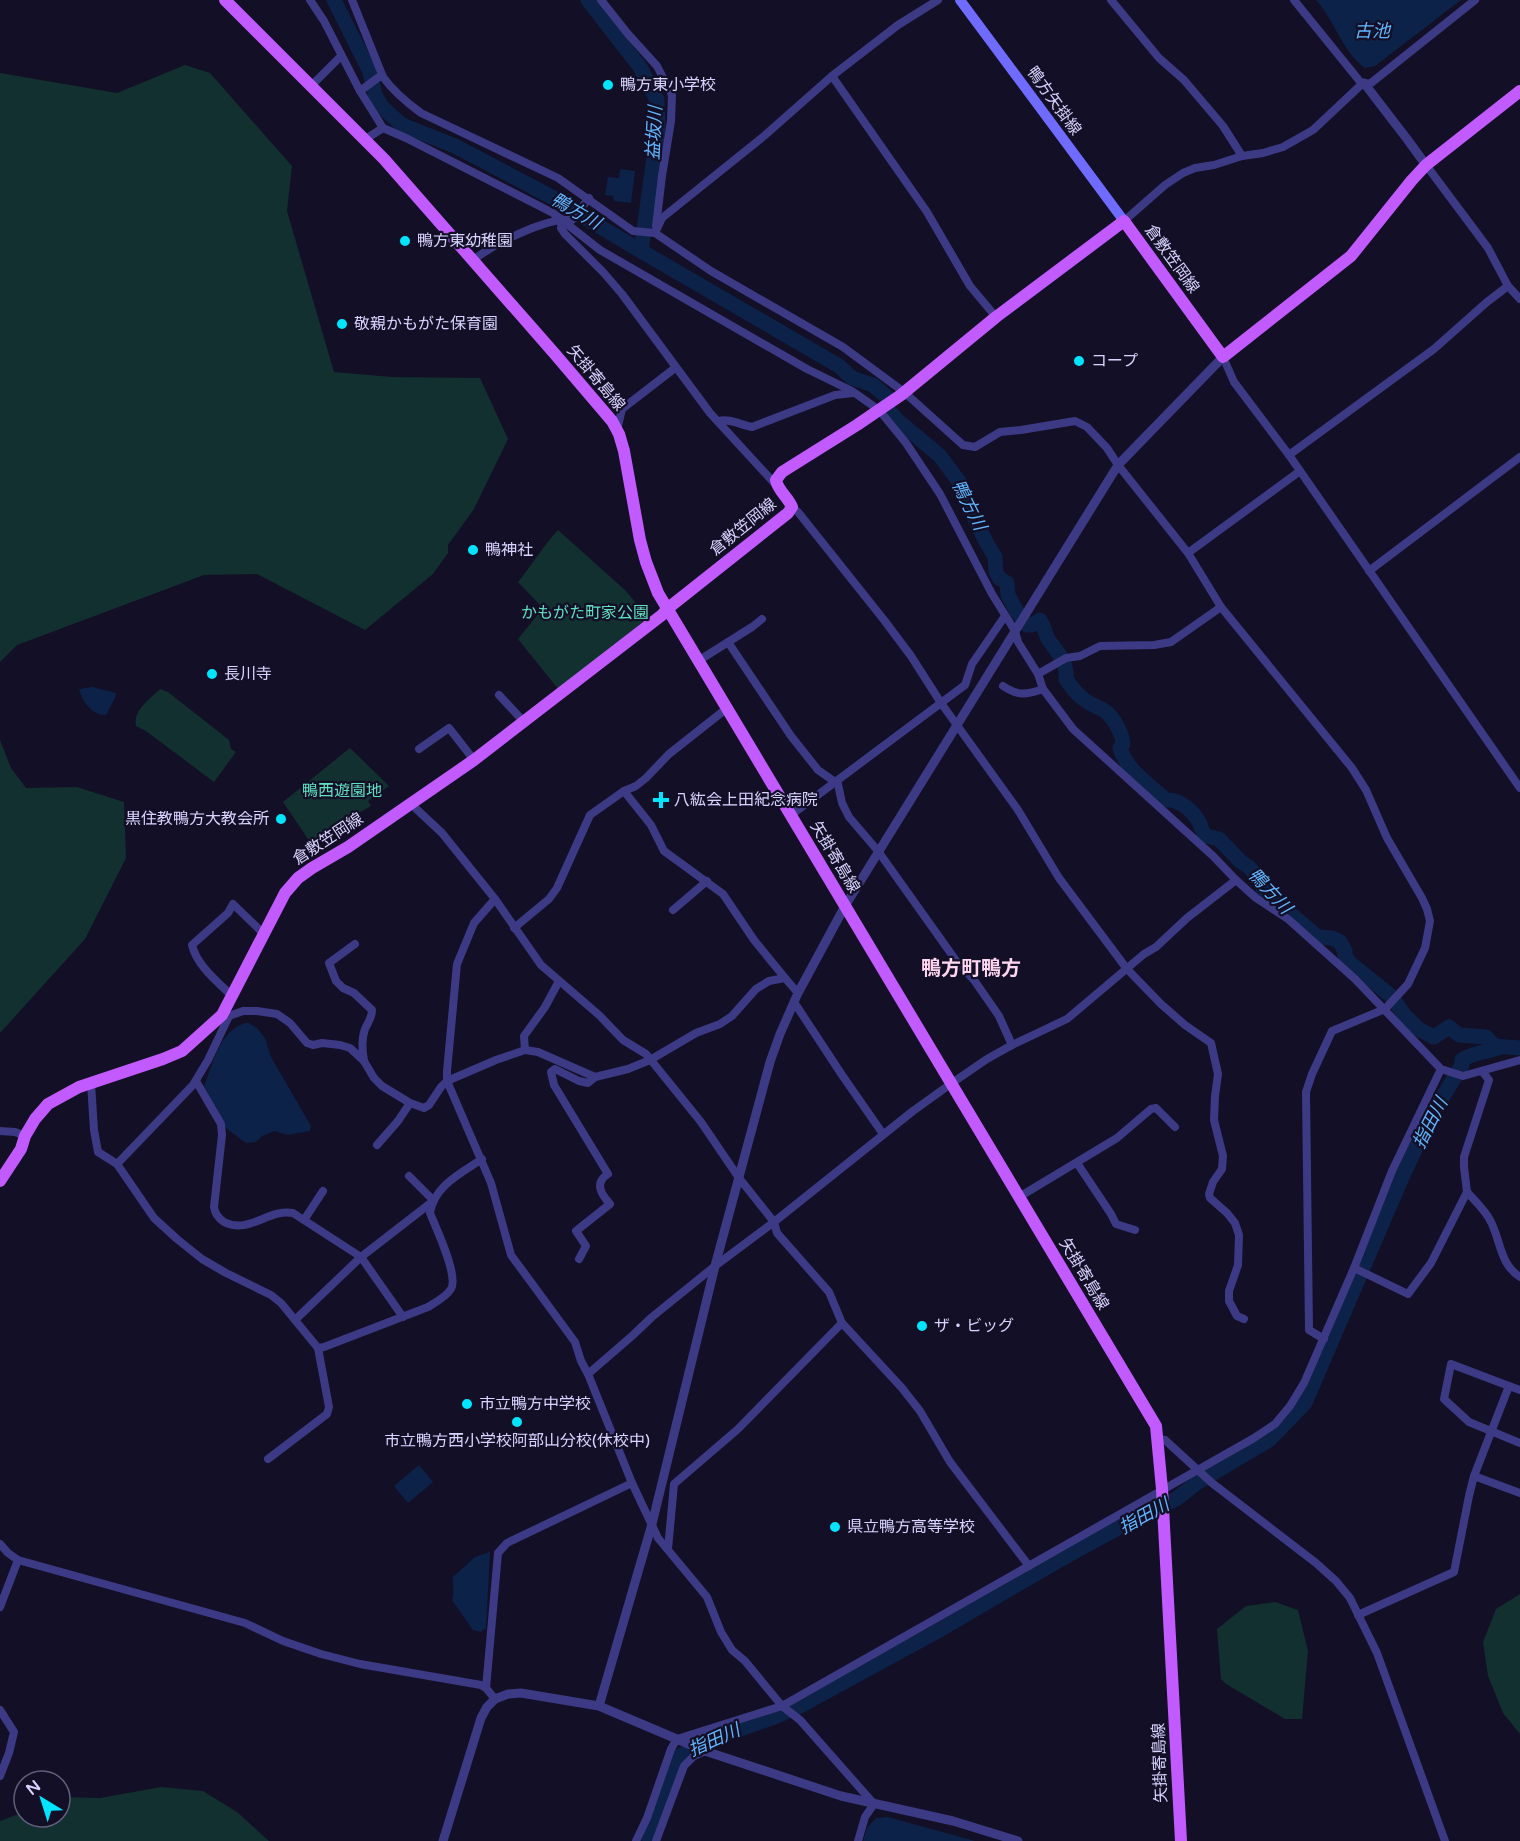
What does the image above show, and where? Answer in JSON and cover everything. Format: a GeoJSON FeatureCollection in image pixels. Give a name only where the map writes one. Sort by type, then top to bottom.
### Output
{"type":"FeatureCollection","features":[{"type":"Feature","properties":{"kind":"main road","name":"矢掛寄島線"},"geometry":{"type":"LineString","coordinates":[[225,0],[384,159],[600,406],[617,430],[624,451],[646,562],[658,593],[1156,1426],[1159,1439],[1181,1841]]}},
{"type":"Feature","properties":{"kind":"main road","name":"鴨方矢掛線"},"geometry":{"type":"LineString","coordinates":[[960,0],[1124,221]]}},
{"type":"Feature","properties":{"kind":"main road"},"geometry":{"type":"LineString","coordinates":[[1223,357],[1351,256],[1426,165],[1520,91]]}},
{"type":"Feature","properties":{"kind":"main road","name":"倉敷笠岡線"},"geometry":{"type":"LineString","coordinates":[[0,1180],[21,1149],[25,1136],[48,1104],[91,1083],[182,1051],[226,1016],[232,996],[285,893],[298,878],[348,847],[474,760],[662,615],[788,513],[792,507],[777,487],[776,480],[782,472],[903,393],[996,317],[1124,221],[1223,357]]}},
{"type":"Feature","properties":{"kind":"street"},"geometry":{"type":"LineString","coordinates":[[310,0],[383,128],[517,194],[562,219],[600,250],[807,369],[855,393],[879,410],[906,443],[940,494],[1015,631],[1018,642],[1038,674],[1043,688],[1073,729],[1256,898],[1288,920],[1388,1006],[1444,1069],[1463,1076],[1520,1060]]}},
{"type":"Feature","properties":{"kind":"street"},"geometry":{"type":"LineString","coordinates":[[352,0],[381,77],[407,103],[421,113],[558,177],[633,231],[655,233],[711,271],[843,347],[903,393],[963,445],[975,447],[1000,432],[1075,420],[1087,427],[1107,448],[1188,553],[1221,607],[1352,768],[1366,790],[1387,838],[1427,909],[1430,921],[1425,948],[1408,984],[1388,1006],[1332,1031],[1306,1092],[1310,1330],[1324,1339]]}},
{"type":"Feature","properties":{"kind":"street"},"geometry":{"type":"LineString","coordinates":[[602,0],[657,66],[672,95],[671,121],[655,233]]}},
{"type":"Feature","properties":{"kind":"street"},"geometry":{"type":"LineString","coordinates":[[655,233],[662,218],[764,136],[832,76],[898,25],[938,0]]}},
{"type":"Feature","properties":{"kind":"street"},"geometry":{"type":"LineString","coordinates":[[1111,0],[1159,58],[1184,80],[1223,126],[1242,156]]}},
{"type":"Feature","properties":{"kind":"street"},"geometry":{"type":"LineString","coordinates":[[1294,0],[1407,139],[1488,248],[1508,286],[1520,299]]}},
{"type":"Feature","properties":{"kind":"street"},"geometry":{"type":"LineString","coordinates":[[1124,221],[1165,185],[1183,173],[1195,168],[1283,147],[1313,130],[1363,83],[1371,83],[1475,0]]}},
{"type":"Feature","properties":{"kind":"street"},"geometry":{"type":"LineString","coordinates":[[311,86],[341,56]]}},
{"type":"Feature","properties":{"kind":"street"},"geometry":{"type":"LineString","coordinates":[[832,76],[927,212],[970,286],[996,317]]}},
{"type":"Feature","properties":{"kind":"street"},"geometry":{"type":"LineString","coordinates":[[360,91],[381,77]]}},
{"type":"Feature","properties":{"kind":"street"},"geometry":{"type":"LineString","coordinates":[[364,140],[383,128]]}},
{"type":"Feature","properties":{"kind":"street"},"geometry":{"type":"LineString","coordinates":[[472,261],[506,240],[549,222],[562,219],[572,220],[587,200]]}},
{"type":"Feature","properties":{"kind":"street"},"geometry":{"type":"LineString","coordinates":[[562,219],[561,228],[565,234],[585,252],[622,294],[710,413],[777,487]]}},
{"type":"Feature","properties":{"kind":"street"},"geometry":{"type":"LineString","coordinates":[[1288,455],[1434,349],[1508,286]]}},
{"type":"Feature","properties":{"kind":"street"},"geometry":{"type":"LineString","coordinates":[[599,1706],[652,1524],[715,1266],[770,1062],[796,998],[845,906],[878,851],[1118,465],[1223,357],[1233,382],[1300,471],[1520,788]]}},
{"type":"Feature","properties":{"kind":"street"},"geometry":{"type":"LineString","coordinates":[[617,430],[622,409],[675,368]]}},
{"type":"Feature","properties":{"kind":"street"},"geometry":{"type":"LineString","coordinates":[[718,422],[727,420],[752,427],[835,395],[855,393]]}},
{"type":"Feature","properties":{"kind":"street"},"geometry":{"type":"LineString","coordinates":[[1370,571],[1520,457]]}},
{"type":"Feature","properties":{"kind":"street"},"geometry":{"type":"LineString","coordinates":[[1188,553],[1300,471]]}},
{"type":"Feature","properties":{"kind":"street"},"geometry":{"type":"LineString","coordinates":[[792,507],[885,620],[1018,810],[1059,878],[1127,969],[1169,1011],[1210,1043],[1218,1074],[1214,1120],[1223,1156],[1222,1169],[1213,1182],[1209,1194],[1214,1203],[1227,1213],[1239,1235],[1238,1265],[1228,1301],[1237,1316],[1244,1318]]}},
{"type":"Feature","properties":{"kind":"street"},"geometry":{"type":"LineString","coordinates":[[1038,674],[1066,658],[1080,656],[1100,646],[1154,645],[1171,642],[1221,607]]}},
{"type":"Feature","properties":{"kind":"street"},"geometry":{"type":"LineString","coordinates":[[791,815],[965,685],[972,664],[1005,616]]}},
{"type":"Feature","properties":{"kind":"street"},"geometry":{"type":"LineString","coordinates":[[698,662],[762,619]]}},
{"type":"Feature","properties":{"kind":"street"},"geometry":{"type":"LineString","coordinates":[[728,642],[791,736],[818,770],[836,781],[849,818],[878,851],[957,962],[974,980],[999,1016],[1012,1045]]}},
{"type":"Feature","properties":{"kind":"street"},"geometry":{"type":"LineString","coordinates":[[1003,686],[1015,694],[1033,692],[1043,688]]}},
{"type":"Feature","properties":{"kind":"street"},"geometry":{"type":"LineString","coordinates":[[499,695],[524,722]]}},
{"type":"Feature","properties":{"kind":"street"},"geometry":{"type":"LineString","coordinates":[[514,928],[549,899],[557,888],[590,815],[624,790],[636,786],[669,754],[726,709]]}},
{"type":"Feature","properties":{"kind":"street"},"geometry":{"type":"LineString","coordinates":[[419,749],[449,728],[474,760]]}},
{"type":"Feature","properties":{"kind":"street"},"geometry":{"type":"LineString","coordinates":[[624,790],[651,825],[664,851],[723,894],[754,940],[785,978],[842,1075],[883,1134]]}},
{"type":"Feature","properties":{"kind":"street"},"geometry":{"type":"LineString","coordinates":[[411,804],[441,833],[495,899],[541,965],[599,1015],[622,1040],[646,1054],[651,1060],[701,1122],[739,1178],[774,1222],[777,1233],[829,1292],[842,1323],[920,1410],[950,1462],[1029,1566]]}},
{"type":"Feature","properties":{"kind":"street"},"geometry":{"type":"LineString","coordinates":[[588,1374],[652,1317],[883,1134],[951,1083],[1012,1045],[1068,1019],[1144,954],[1156,947],[1187,918],[1236,880]]}},
{"type":"Feature","properties":{"kind":"street"},"geometry":{"type":"LineString","coordinates":[[673,910],[707,881]]}},
{"type":"Feature","properties":{"kind":"street"},"geometry":{"type":"LineString","coordinates":[[495,899],[474,923],[457,964],[447,1059],[447,1081],[482,1159],[511,1255],[575,1342],[632,1484],[658,1538],[707,1597],[721,1632],[732,1650],[745,1661],[782,1706],[800,1720],[874,1804]]}},
{"type":"Feature","properties":{"kind":"street"},"geometry":{"type":"LineString","coordinates":[[232,996],[212,977],[192,945],[228,913],[233,904],[264,934]]}},
{"type":"Feature","properties":{"kind":"street"},"geometry":{"type":"LineString","coordinates":[[355,944],[328,963],[336,981],[342,988],[354,993],[372,1010],[362,1045],[364,1061]]}},
{"type":"Feature","properties":{"kind":"street"},"geometry":{"type":"LineString","coordinates":[[579,1259],[586,1246],[576,1231],[610,1204],[600,1190],[600,1184],[608,1174],[554,1084],[551,1072],[555,1069],[579,1082],[588,1083],[595,1077],[628,1069],[651,1060],[696,1033],[732,1017],[756,989],[769,981],[785,978]]}},
{"type":"Feature","properties":{"kind":"street"},"geometry":{"type":"LineString","coordinates":[[525,1050],[524,1036],[545,1007],[559,981]]}},
{"type":"Feature","properties":{"kind":"street"},"geometry":{"type":"LineString","coordinates":[[117,1164],[196,1081],[208,1060],[226,1016],[243,1011],[271,1012],[290,1023],[307,1043],[340,1045],[350,1048],[364,1061],[381,1086],[410,1103],[424,1108],[429,1105],[447,1081],[525,1050],[538,1052],[595,1077]]}},
{"type":"Feature","properties":{"kind":"street"},"geometry":{"type":"LineString","coordinates":[[636,1841],[670,1749],[677,1739],[782,1706],[1275,1424],[1290,1406],[1304,1383],[1354,1268],[1392,1172],[1444,1069]]}},
{"type":"Feature","properties":{"kind":"street"},"geometry":{"type":"LineString","coordinates":[[1482,1071],[1489,1080],[1464,1157],[1467,1192],[1490,1221],[1503,1259],[1512,1272],[1520,1277]]}},
{"type":"Feature","properties":{"kind":"street"},"geometry":{"type":"LineString","coordinates":[[196,1081],[221,1124],[222,1135],[214,1207],[218,1218],[240,1226],[252,1224],[285,1211],[293,1213],[361,1257],[403,1317]]}},
{"type":"Feature","properties":{"kind":"street"},"geometry":{"type":"LineString","coordinates":[[91,1083],[98,1152],[117,1164],[154,1218],[202,1259],[271,1295],[296,1319],[318,1348],[329,1407],[327,1414],[268,1460]]}},
{"type":"Feature","properties":{"kind":"street"},"geometry":{"type":"LineString","coordinates":[[377,1145],[410,1103]]}},
{"type":"Feature","properties":{"kind":"street"},"geometry":{"type":"LineString","coordinates":[[1018,1197],[1117,1138],[1151,1109],[1156,1108],[1175,1127]]}},
{"type":"Feature","properties":{"kind":"street"},"geometry":{"type":"LineString","coordinates":[[0,1131],[15,1132],[25,1136]]}},
{"type":"Feature","properties":{"kind":"street"},"geometry":{"type":"LineString","coordinates":[[296,1319],[361,1257],[432,1201],[442,1188],[482,1159]]}},
{"type":"Feature","properties":{"kind":"street"},"geometry":{"type":"LineString","coordinates":[[1077,1162],[1112,1214],[1116,1224],[1135,1230]]}},
{"type":"Feature","properties":{"kind":"street"},"geometry":{"type":"LineString","coordinates":[[409,1176],[432,1201]]}},
{"type":"Feature","properties":{"kind":"street"},"geometry":{"type":"LineString","coordinates":[[304,1220],[323,1191]]}},
{"type":"Feature","properties":{"kind":"street"},"geometry":{"type":"LineString","coordinates":[[1354,1268],[1408,1294],[1431,1263],[1467,1192]]}},
{"type":"Feature","properties":{"kind":"street"},"geometry":{"type":"LineString","coordinates":[[318,1348],[429,1307],[452,1289],[453,1277],[430,1213],[432,1201]]}},
{"type":"Feature","properties":{"kind":"street"},"geometry":{"type":"LineString","coordinates":[[668,1549],[674,1484],[738,1429],[842,1323]]}},
{"type":"Feature","properties":{"kind":"street"},"geometry":{"type":"LineString","coordinates":[[1520,1390],[1451,1364],[1444,1399],[1469,1422],[1520,1443]]}},
{"type":"Feature","properties":{"kind":"street"},"geometry":{"type":"LineString","coordinates":[[1358,1615],[1454,1572],[1468,1496],[1509,1386]]}},
{"type":"Feature","properties":{"kind":"street"},"geometry":{"type":"LineString","coordinates":[[1159,1439],[1165,1440],[1212,1483],[1316,1563],[1336,1581],[1350,1598],[1377,1653],[1445,1841]]}},
{"type":"Feature","properties":{"kind":"street"},"geometry":{"type":"LineString","coordinates":[[1474,1476],[1520,1493]]}},
{"type":"Feature","properties":{"kind":"street"},"geometry":{"type":"LineString","coordinates":[[486,1688],[498,1553],[507,1543],[632,1484]]}},
{"type":"Feature","properties":{"kind":"street"},"geometry":{"type":"LineString","coordinates":[[0,1544],[18,1560],[245,1623],[283,1641],[321,1654],[360,1664],[481,1685],[495,1699]]}},
{"type":"Feature","properties":{"kind":"street"},"geometry":{"type":"LineString","coordinates":[[0,1606],[18,1560]]}},
{"type":"Feature","properties":{"kind":"street"},"geometry":{"type":"LineString","coordinates":[[443,1841],[481,1718],[495,1699],[507,1694],[521,1693],[599,1706],[705,1751],[841,1796],[953,1821],[1018,1841]]}},
{"type":"Feature","properties":{"kind":"street"},"geometry":{"type":"LineString","coordinates":[[0,1710],[14,1732],[0,1776]]}},
{"type":"Feature","properties":{"kind":"street"},"geometry":{"type":"LineString","coordinates":[[656,1841],[684,1766],[694,1756],[705,1751]]}},
{"type":"Feature","properties":{"kind":"street"},"geometry":{"type":"LineString","coordinates":[[858,1841],[865,1817],[874,1804]]}},
{"type":"Feature","properties":{"kind":"green space"},"geometry":{"type":"Polygon","coordinates":[[[185,65],[210,73],[292,166],[287,211],[334,372],[392,377],[480,378],[508,439],[474,509],[448,545],[448,553],[433,574],[365,630],[257,574],[204,575],[17,645],[0,662],[0,73],[117,93],[185,65]]]}},
{"type":"Feature","properties":{"kind":"green space","name":"かもがた町家公園"},"geometry":{"type":"Polygon","coordinates":[[[558,530],[626,591],[648,618],[559,690],[518,639],[539,613],[541,606],[518,582],[558,530]]]}},
{"type":"Feature","properties":{"kind":"green space"},"geometry":{"type":"Polygon","coordinates":[[[160,689],[168,692],[229,740],[231,749],[236,752],[214,782],[136,726],[139,710],[160,689]]]}},
{"type":"Feature","properties":{"kind":"green space"},"geometry":{"type":"Polygon","coordinates":[[[0,740],[11,768],[26,788],[77,787],[124,802],[126,858],[85,939],[0,1033],[0,740]]]}},
{"type":"Feature","properties":{"kind":"green space","name":"鴨西遊園地"},"geometry":{"type":"Polygon","coordinates":[[[350,748],[389,786],[368,801],[371,806],[310,842],[283,802],[350,748]]]}},
{"type":"Feature","properties":{"kind":"green space"},"geometry":{"type":"Polygon","coordinates":[[[1520,1594],[1520,1734],[1503,1713],[1488,1676],[1483,1642],[1496,1609],[1520,1594]]]}},
{"type":"Feature","properties":{"kind":"green space"},"geometry":{"type":"Polygon","coordinates":[[[1275,1602],[1298,1610],[1308,1651],[1302,1719],[1285,1719],[1221,1679],[1217,1629],[1246,1606],[1275,1602]]]}},
{"type":"Feature","properties":{"kind":"green space"},"geometry":{"type":"Polygon","coordinates":[[[161,1787],[203,1791],[237,1812],[269,1841],[0,1841],[0,1821],[12,1816],[12,1829],[72,1829],[72,1797],[100,1798],[161,1787]]]}},
{"type":"Feature","properties":{"kind":"water","name":"古池"},"geometry":{"type":"Polygon","coordinates":[[[1316,0],[1461,0],[1375,66],[1365,68],[1350,53],[1316,0]]]}},
{"type":"Feature","properties":{"kind":"water"},"geometry":{"type":"Polygon","coordinates":[[[620,169],[635,171],[631,203],[614,201],[613,196],[605,195],[608,177],[619,178],[620,169]]]}},
{"type":"Feature","properties":{"kind":"water"},"geometry":{"type":"Polygon","coordinates":[[[92,687],[116,693],[106,715],[96,713],[82,698],[79,689],[92,687]]]}},
{"type":"Feature","properties":{"kind":"water"},"geometry":{"type":"Polygon","coordinates":[[[245,1023],[257,1028],[265,1038],[271,1057],[311,1126],[310,1131],[288,1135],[274,1131],[262,1136],[256,1142],[246,1143],[226,1128],[204,1086],[223,1041],[236,1027],[245,1023]]]}},
{"type":"Feature","properties":{"kind":"water"},"geometry":{"type":"Polygon","coordinates":[[[419,1465],[433,1482],[408,1503],[394,1486],[419,1465]]]}},
{"type":"Feature","properties":{"kind":"water"},"geometry":{"type":"Polygon","coordinates":[[[490,1552],[486,1628],[481,1632],[473,1630],[452,1600],[453,1577],[475,1557],[490,1552]]]}},
{"type":"Feature","properties":{"kind":"water"},"geometry":{"type":"Polygon","coordinates":[[[888,1817],[975,1841],[863,1841],[867,1828],[876,1818],[888,1817]]]}},
{"type":"Feature","properties":{"kind":"waterway","name":"鴨方川"},"geometry":{"type":"LineString","coordinates":[[334,0],[370,72],[375,95],[382,107],[402,125],[455,146],[565,204],[839,366],[852,378],[873,385],[888,398],[887,408],[896,419],[940,456],[960,483],[995,557],[996,572],[999,578],[1007,583],[1008,595],[1016,610],[1027,625],[1040,620],[1048,639],[1064,662],[1066,679],[1084,699],[1105,711],[1117,726],[1123,744],[1120,748],[1123,756],[1139,777],[1166,800],[1176,801],[1190,810],[1206,836],[1219,839],[1241,862],[1249,867],[1262,882],[1263,889],[1268,895],[1318,937],[1332,938],[1340,942],[1349,962],[1391,996],[1405,1016],[1420,1030],[1434,1037],[1449,1027],[1459,1035],[1486,1037],[1495,1046],[1520,1048]]}},
{"type":"Feature","properties":{"kind":"waterway","name":"益坂川"},"geometry":{"type":"LineString","coordinates":[[588,0],[640,67],[657,100],[658,128],[641,251]]}},
{"type":"Feature","properties":{"kind":"waterway","name":"指田川"},"geometry":{"type":"LineString","coordinates":[[649,1841],[676,1758],[716,1737],[802,1705],[936,1632],[1056,1562],[1176,1499],[1198,1482],[1269,1440],[1305,1403],[1403,1175],[1431,1116],[1462,1065],[1462,1060],[1500,1047]]}},
{"type":"Feature","properties":{"kind":"place","name":"鴨方東小学校"},"geometry":{"type":"Point","coordinates":[608,85]}},
{"type":"Feature","properties":{"kind":"place","name":"鴨方東幼稚園"},"geometry":{"type":"Point","coordinates":[405,241]}},
{"type":"Feature","properties":{"kind":"place","name":"敬親かもがた保育園"},"geometry":{"type":"Point","coordinates":[342,324]}},
{"type":"Feature","properties":{"kind":"place","name":"コープ"},"geometry":{"type":"Point","coordinates":[1079,361]}},
{"type":"Feature","properties":{"kind":"place","name":"鴨神社"},"geometry":{"type":"Point","coordinates":[473,550]}},
{"type":"Feature","properties":{"kind":"place","name":"長川寺"},"geometry":{"type":"Point","coordinates":[212,674]}},
{"type":"Feature","properties":{"kind":"place","name":"八紘会上田紀念病院"},"geometry":{"type":"Point","coordinates":[661,800]}},
{"type":"Feature","properties":{"kind":"place","name":"黒住教鴨方大教会所"},"geometry":{"type":"Point","coordinates":[281,819]}},
{"type":"Feature","properties":{"kind":"place","name":"ザ・ビッグ"},"geometry":{"type":"Point","coordinates":[922,1326]}},
{"type":"Feature","properties":{"kind":"place","name":"市立鴨方中学校"},"geometry":{"type":"Point","coordinates":[467,1404]}},
{"type":"Feature","properties":{"kind":"place","name":"市立鴨方西小学校阿部山分校(休校中)"},"geometry":{"type":"Point","coordinates":[517,1422]}},
{"type":"Feature","properties":{"kind":"place","name":"県立鴨方高等学校"},"geometry":{"type":"Point","coordinates":[835,1527]}},
{"type":"Feature","properties":{"kind":"district","name":"鴨方町鴨方"},"geometry":{"type":"Point","coordinates":[971,969]}}]}
